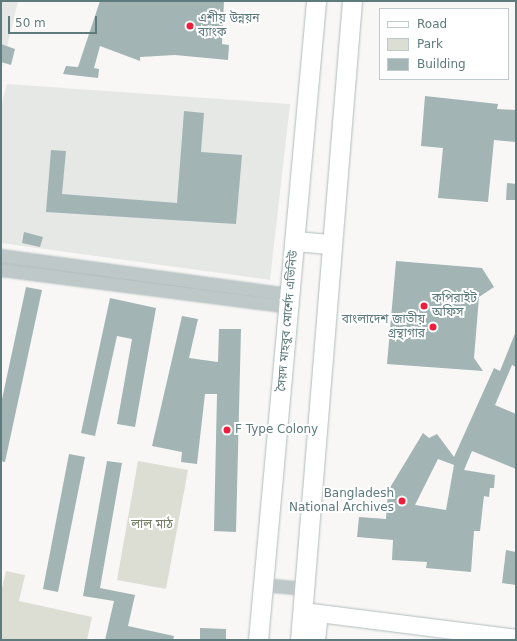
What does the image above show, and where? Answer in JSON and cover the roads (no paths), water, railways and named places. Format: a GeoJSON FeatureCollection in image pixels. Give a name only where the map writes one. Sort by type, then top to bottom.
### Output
{"type":"FeatureCollection","features":[{"type":"Feature","properties":{"kind":"main road","name":"সৈয়দ মাহবুব মোর্শেদ এভিনিউ"},"geometry":{"type":"LineString","coordinates":[[258,640],[290,301],[316,1]]}},
{"type":"Feature","properties":{"kind":"main road"},"geometry":{"type":"LineString","coordinates":[[308,640],[311,612],[305,589],[352,1]]}},
{"type":"Feature","properties":{"kind":"main road"},"geometry":{"type":"LineString","coordinates":[[295,241],[332,244]]}},
{"type":"Feature","properties":{"kind":"street"},"geometry":{"type":"LineString","coordinates":[[1,256],[129,274],[290,301]]}},
{"type":"Feature","properties":{"kind":"street"},"geometry":{"type":"LineString","coordinates":[[1,270],[128,287],[290,301]]}},
{"type":"Feature","properties":{"kind":"street"},"geometry":{"type":"LineString","coordinates":[[128,287],[129,274]]}},
{"type":"Feature","properties":{"kind":"street"},"geometry":{"type":"LineString","coordinates":[[263,585],[305,589]]}},
{"type":"Feature","properties":{"kind":"street"},"geometry":{"type":"LineString","coordinates":[[311,612],[516,638]]}},
{"type":"Feature","properties":{"kind":"place","name":"এশীয় উন্নয়ন ব্যাংক"},"geometry":{"type":"Point","coordinates":[190,26]}},
{"type":"Feature","properties":{"kind":"place","name":"কপিরাইট অফিস"},"geometry":{"type":"Point","coordinates":[424,306]}},
{"type":"Feature","properties":{"kind":"place","name":"বাংলাদেশ জাতীয় গ্রন্থাগার"},"geometry":{"type":"Point","coordinates":[433,327]}},
{"type":"Feature","properties":{"kind":"place","name":"F Type Colony"},"geometry":{"type":"Point","coordinates":[227,430]}},
{"type":"Feature","properties":{"kind":"place","name":"Bangladesh National Archives"},"geometry":{"type":"Point","coordinates":[402,501]}},
{"type":"Feature","properties":{"kind":"park label","name":"লাল মাঠ"},"geometry":{"type":"Point","coordinates":[152,525]}}]}
